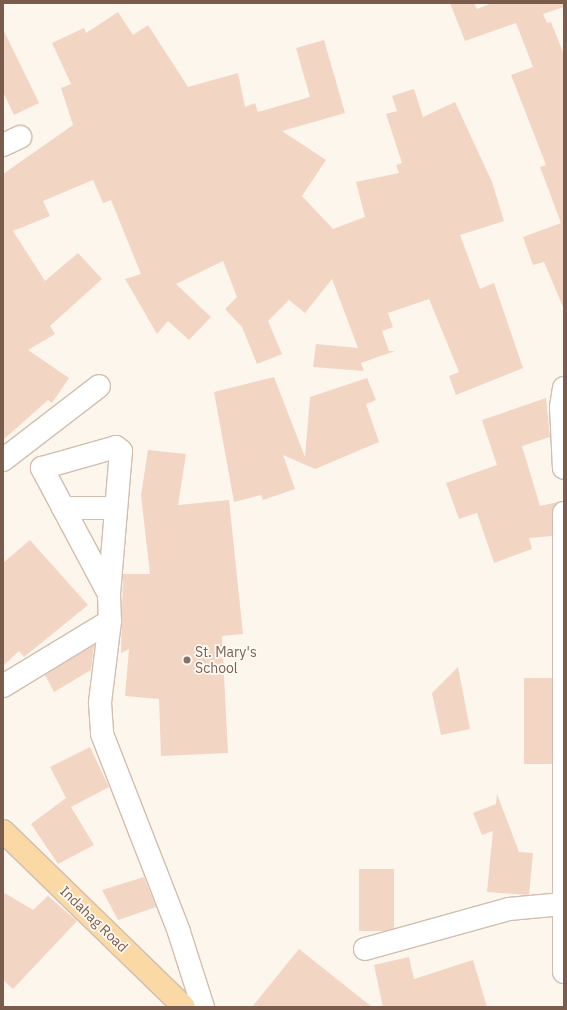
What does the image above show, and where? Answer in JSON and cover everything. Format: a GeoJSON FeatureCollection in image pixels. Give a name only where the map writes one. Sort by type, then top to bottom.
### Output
{"type":"FeatureCollection","features":[{"type":"Feature","properties":{"kind":"main road","name":"Indahag Road"},"geometry":{"type":"LineString","coordinates":[[3,831],[184,1007]]}},
{"type":"Feature","properties":{"kind":"street"},"geometry":{"type":"LineString","coordinates":[[3,460],[99,386]]}},
{"type":"Feature","properties":{"kind":"street"},"geometry":{"type":"LineString","coordinates":[[564,388],[561,407],[564,468]]}},
{"type":"Feature","properties":{"kind":"street"},"geometry":{"type":"LineString","coordinates":[[109,594],[42,468],[116,446],[121,452],[109,594],[110,621],[100,703],[102,734],[179,932],[203,1007]]}},
{"type":"Feature","properties":{"kind":"street"},"geometry":{"type":"LineString","coordinates":[[62,508],[116,508]]}},
{"type":"Feature","properties":{"kind":"street"},"geometry":{"type":"LineString","coordinates":[[564,513],[564,972]]}},
{"type":"Feature","properties":{"kind":"street"},"geometry":{"type":"LineString","coordinates":[[3,686],[110,621]]}},
{"type":"Feature","properties":{"kind":"street"},"geometry":{"type":"LineString","coordinates":[[365,949],[509,909],[563,900]]}},
{"type":"Feature","properties":{"kind":"building"},"geometry":{"type":"Polygon","coordinates":[[[450,3],[474,3],[477,9],[492,3],[564,3],[564,7],[543,14],[547,23],[551,22],[564,55],[564,309],[544,262],[533,265],[523,237],[561,223],[540,167],[546,165],[511,75],[533,67],[516,23],[465,41],[450,3]]]}},
{"type":"Feature","properties":{"kind":"building"},"geometry":{"type":"Polygon","coordinates":[[[118,12],[133,35],[148,25],[188,87],[238,73],[245,107],[255,103],[258,112],[310,97],[296,48],[324,40],[345,113],[282,131],[326,160],[302,196],[333,229],[365,217],[356,182],[399,173],[396,165],[402,163],[386,114],[397,111],[392,96],[414,89],[423,117],[455,102],[492,182],[504,221],[460,235],[480,289],[494,283],[523,368],[456,395],[449,376],[459,372],[429,299],[388,313],[393,327],[382,331],[389,351],[395,351],[361,363],[364,371],[313,367],[316,344],[358,348],[332,279],[305,313],[289,300],[268,321],[282,354],[257,364],[242,327],[225,309],[237,297],[223,261],[176,284],[211,317],[189,340],[168,321],[157,334],[125,279],[141,274],[111,200],[103,203],[93,180],[43,201],[50,216],[13,231],[45,281],[78,253],[102,279],[50,326],[55,334],[28,350],[69,378],[52,403],[48,400],[3,440],[3,174],[73,125],[61,88],[71,84],[52,43],[84,28],[86,33],[118,12]]]}},
{"type":"Feature","properties":{"kind":"building"},"geometry":{"type":"Polygon","coordinates":[[[3,29],[39,103],[14,115],[3,92],[3,29]]]}},
{"type":"Feature","properties":{"kind":"building"},"geometry":{"type":"Polygon","coordinates":[[[274,377],[305,457],[310,397],[367,378],[376,400],[366,404],[379,442],[315,469],[283,455],[295,489],[263,500],[261,495],[234,502],[214,392],[274,377]]]}},
{"type":"Feature","properties":{"kind":"building"},"geometry":{"type":"Polygon","coordinates":[[[546,398],[550,437],[522,446],[540,506],[558,502],[552,513],[552,536],[529,538],[532,549],[494,563],[477,513],[459,519],[446,483],[497,465],[482,420],[546,398]]]}},
{"type":"Feature","properties":{"kind":"building"},"geometry":{"type":"Polygon","coordinates":[[[148,450],[186,454],[178,505],[229,500],[243,634],[222,636],[228,753],[161,756],[159,699],[125,696],[129,649],[121,653],[123,574],[150,574],[141,495],[148,450]]]}},
{"type":"Feature","properties":{"kind":"building"},"geometry":{"type":"Polygon","coordinates":[[[30,540],[88,605],[24,657],[19,651],[3,666],[3,563],[30,540]]]}},
{"type":"Feature","properties":{"kind":"building"},"geometry":{"type":"Polygon","coordinates":[[[94,645],[91,670],[54,692],[45,675],[94,645]]]}},
{"type":"Feature","properties":{"kind":"building"},"geometry":{"type":"Polygon","coordinates":[[[458,667],[470,729],[441,735],[432,693],[458,667]]]}},
{"type":"Feature","properties":{"kind":"building"},"geometry":{"type":"Polygon","coordinates":[[[524,678],[552,678],[552,764],[524,764],[524,678]]]}},
{"type":"Feature","properties":{"kind":"building"},"geometry":{"type":"Polygon","coordinates":[[[90,747],[109,787],[71,807],[94,845],[58,864],[31,824],[66,798],[50,767],[90,747]]]}},
{"type":"Feature","properties":{"kind":"building"},"geometry":{"type":"Polygon","coordinates":[[[497,794],[519,852],[533,853],[529,895],[487,892],[493,831],[482,835],[473,813],[496,804],[497,794]]]}},
{"type":"Feature","properties":{"kind":"building"},"geometry":{"type":"Polygon","coordinates":[[[359,869],[394,869],[394,931],[359,931],[359,869]]]}},
{"type":"Feature","properties":{"kind":"building"},"geometry":{"type":"Polygon","coordinates":[[[144,877],[156,907],[118,920],[102,890],[144,877]]]}},
{"type":"Feature","properties":{"kind":"building"},"geometry":{"type":"Polygon","coordinates":[[[3,892],[33,910],[48,896],[77,921],[13,989],[3,980],[3,892]]]}},
{"type":"Feature","properties":{"kind":"building"},"geometry":{"type":"Polygon","coordinates":[[[299,949],[372,1007],[252,1007],[299,949]]]}},
{"type":"Feature","properties":{"kind":"building"},"geometry":{"type":"Polygon","coordinates":[[[409,957],[414,979],[473,960],[487,1007],[383,1007],[374,965],[409,957]]]}},
{"type":"Feature","properties":{"kind":"place","name":"St. Mary's School"},"geometry":{"type":"Point","coordinates":[187,660]}}]}
